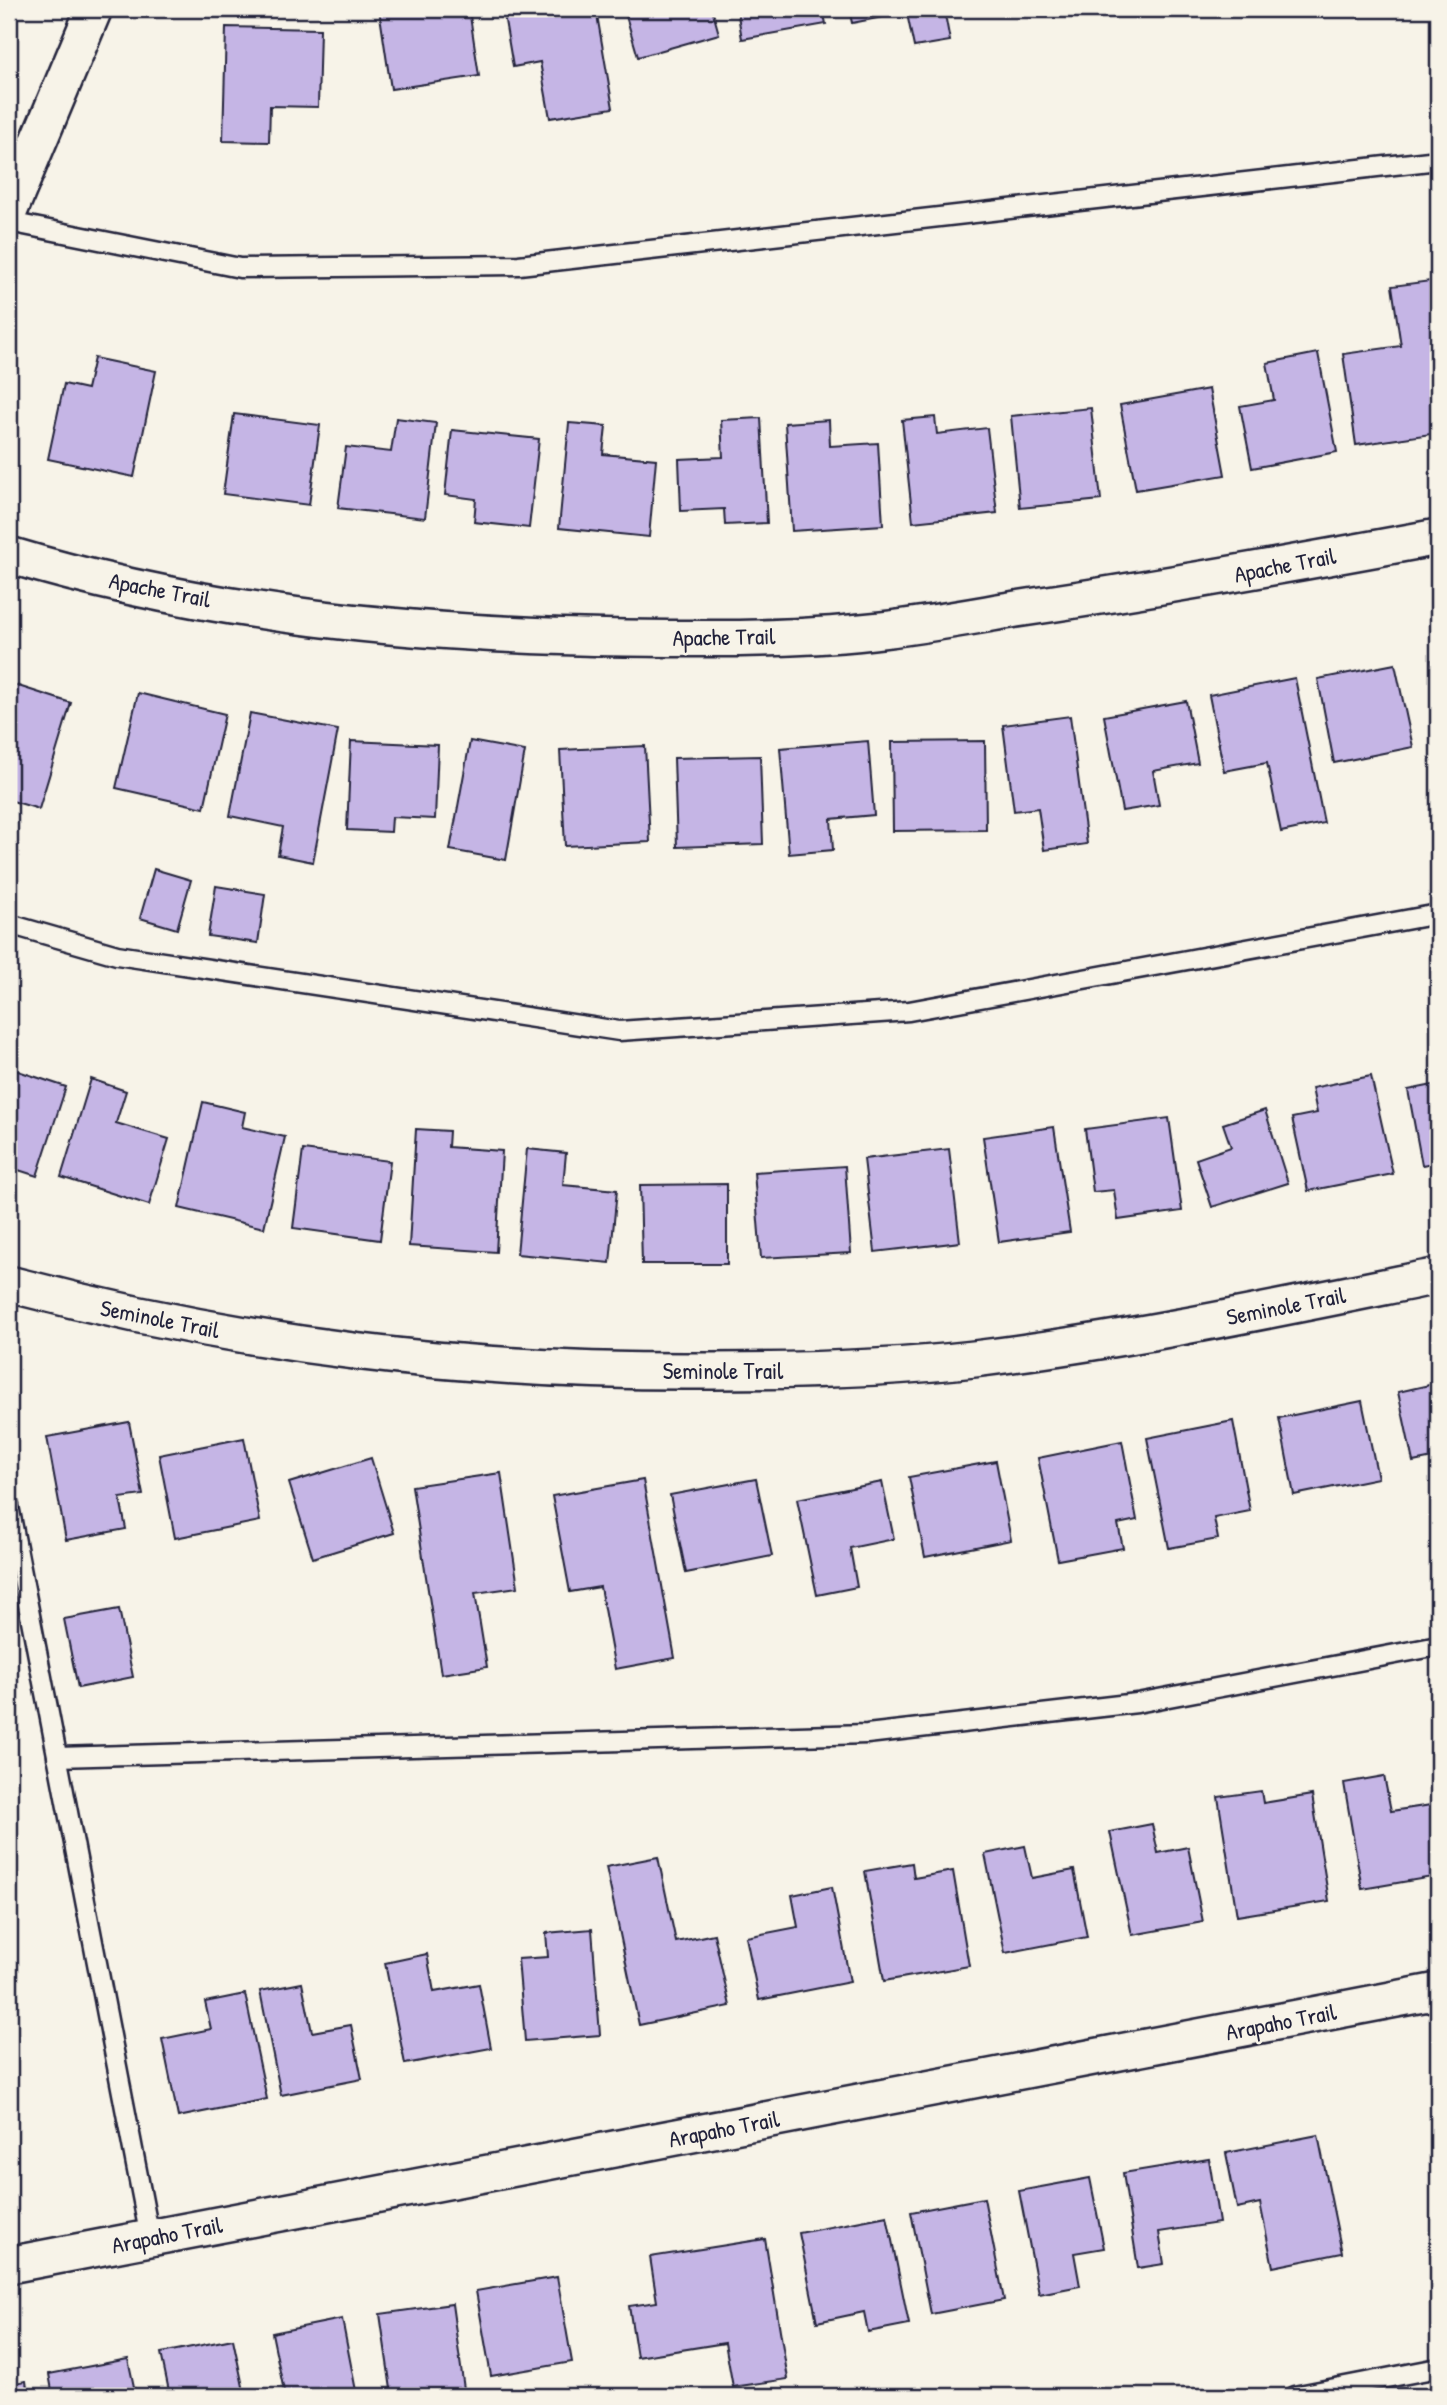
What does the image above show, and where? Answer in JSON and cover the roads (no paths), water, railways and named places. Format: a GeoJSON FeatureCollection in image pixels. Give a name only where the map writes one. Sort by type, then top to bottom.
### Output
{"type":"FeatureCollection","features":[{"type":"Feature","properties":{"kind":"street"},"geometry":{"type":"LineString","coordinates":[[9,212],[94,9]]}},
{"type":"Feature","properties":{"kind":"street","name":"Apache Trail"},"geometry":{"type":"LineString","coordinates":[[9,555],[55,569],[212,601],[371,626],[549,637],[717,639],[871,631],[1184,584],[1438,537]]}},
{"type":"Feature","properties":{"kind":"street","name":"Seminole Trail"},"geometry":{"type":"LineString","coordinates":[[9,1284],[108,1310],[278,1343],[440,1363],[619,1372],[796,1371],[973,1359],[1229,1318],[1438,1276]]}},
{"type":"Feature","properties":{"kind":"street","name":"Arapaho Trail"},"geometry":{"type":"LineString","coordinates":[[9,2265],[1438,1991]]}},
{"type":"Feature","properties":{"kind":"lane"},"geometry":{"type":"LineString","coordinates":[[9,222],[240,268],[519,265],[1438,160]]}},
{"type":"Feature","properties":{"kind":"lane"},"geometry":{"type":"LineString","coordinates":[[9,924],[117,955],[619,1031],[909,1011],[1438,915]]}},
{"type":"Feature","properties":{"kind":"lane"},"geometry":{"type":"LineString","coordinates":[[9,1506],[150,2238]]}},
{"type":"Feature","properties":{"kind":"lane"},"geometry":{"type":"LineString","coordinates":[[57,1757],[867,1734],[1137,1703],[1438,1646]]}},
{"type":"Feature","properties":{"kind":"lane"},"geometry":{"type":"LineString","coordinates":[[1294,2396],[1438,2368]]}}]}
